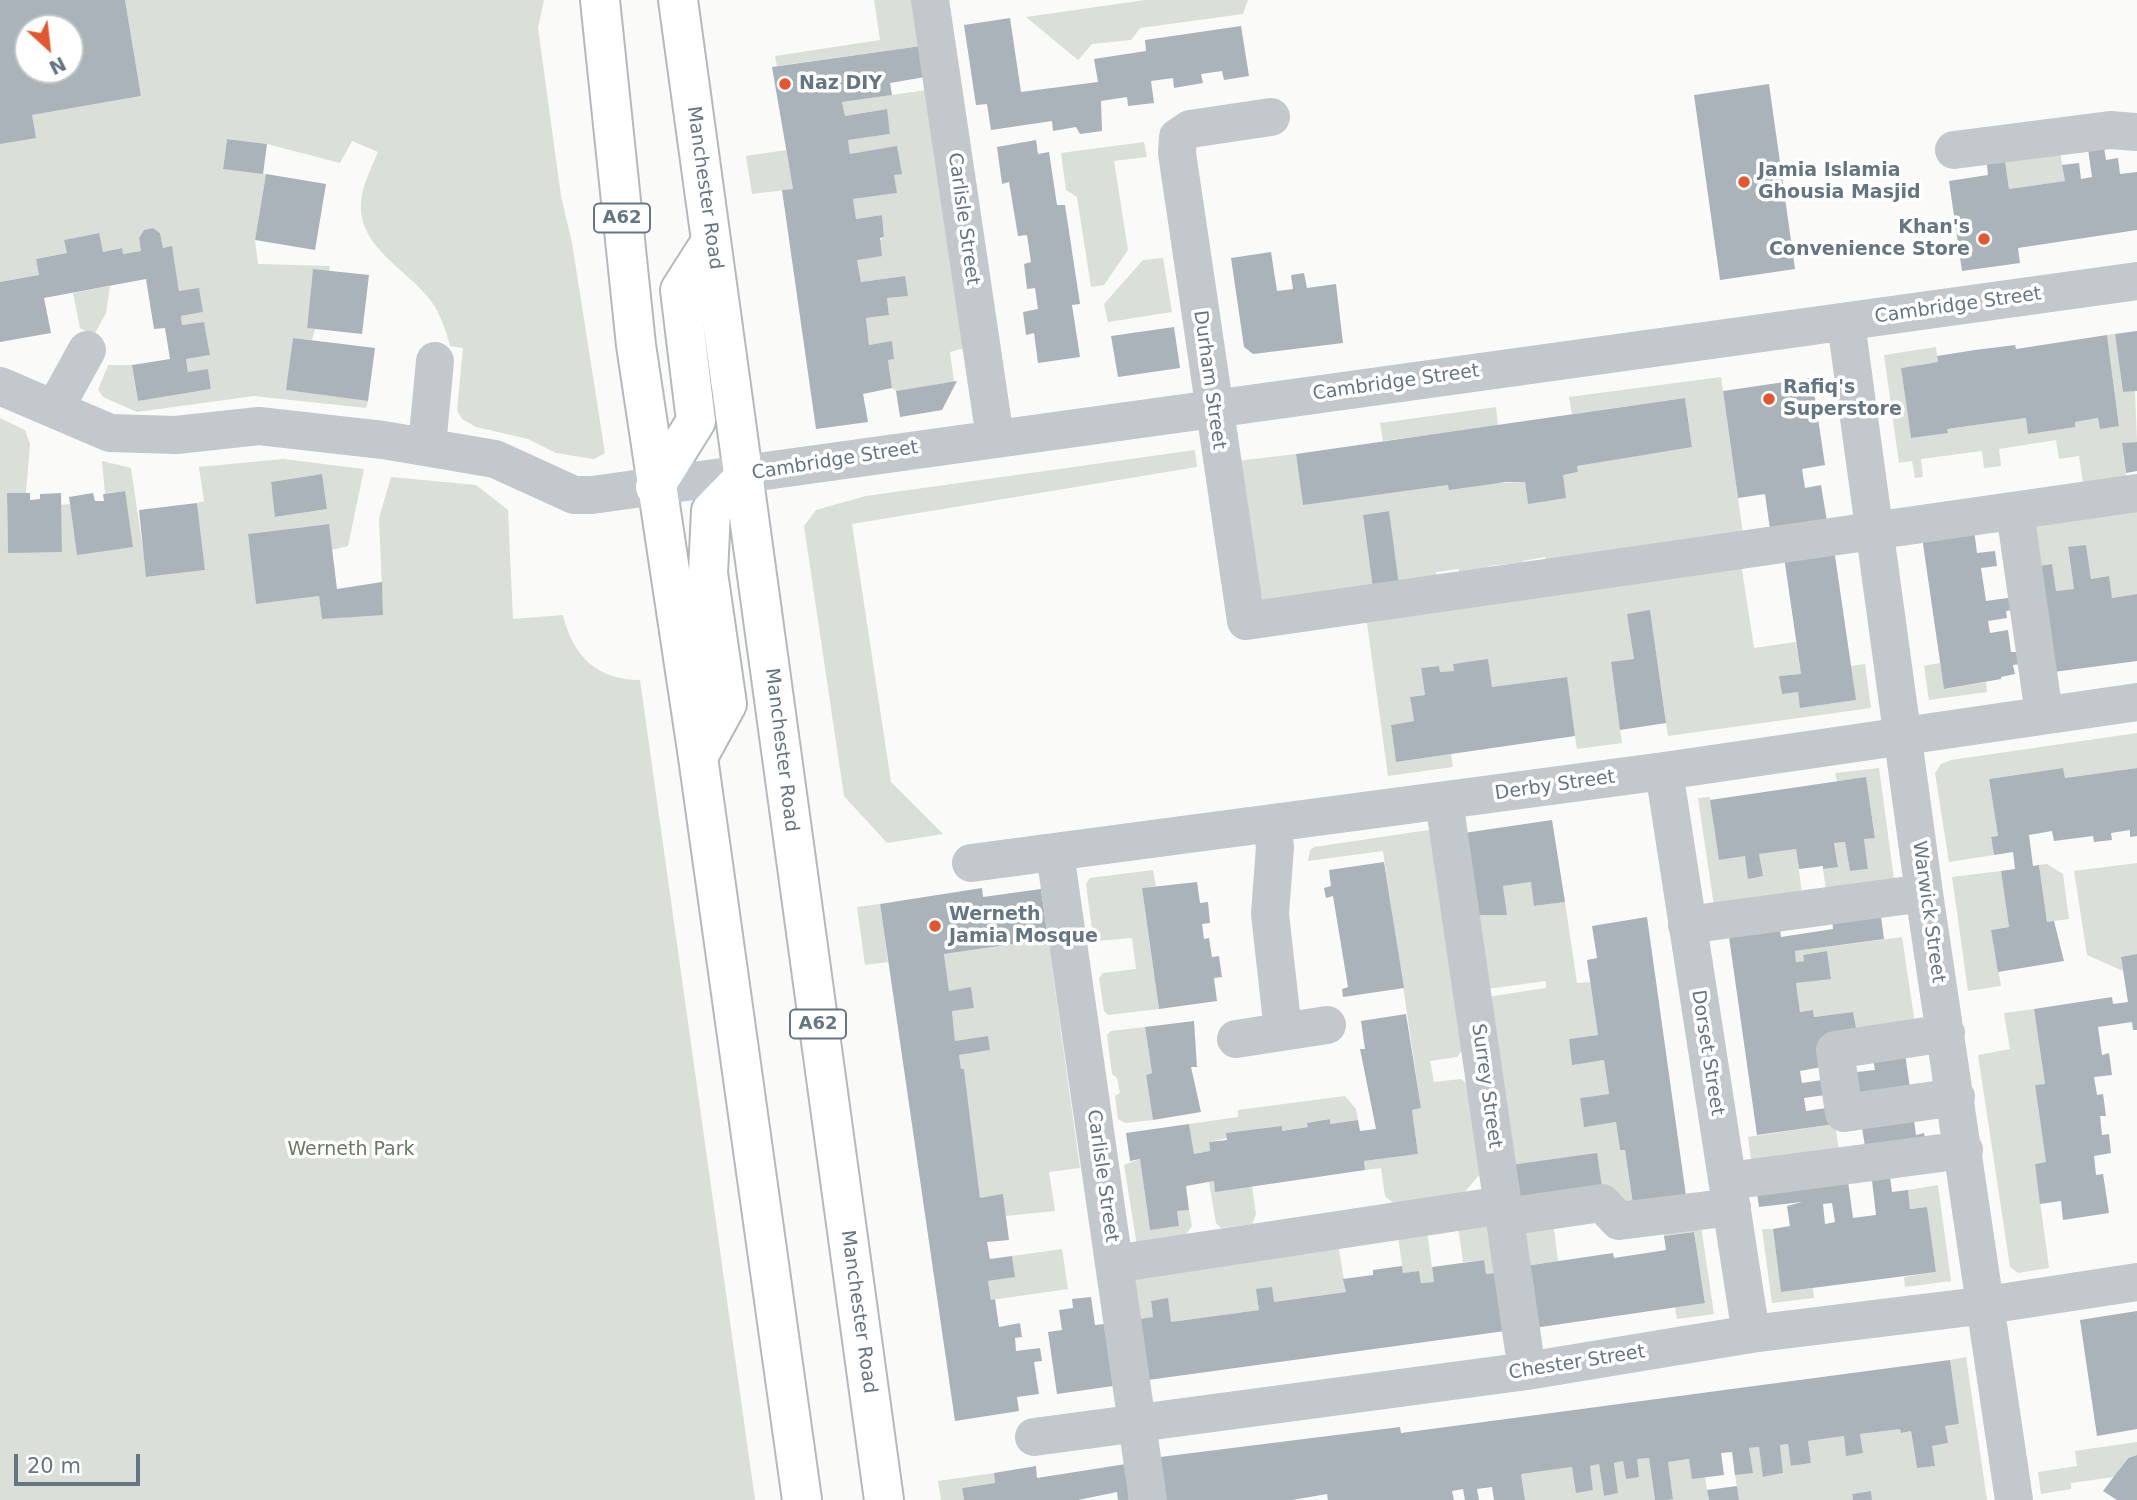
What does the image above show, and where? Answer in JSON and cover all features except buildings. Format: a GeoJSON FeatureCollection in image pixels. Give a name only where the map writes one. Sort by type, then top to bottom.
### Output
{"type":"FeatureCollection","features":[{"type":"Feature","properties":{"kind":"highway","name":"A62"},"geometry":{"type":"LineString","coordinates":[[600,0],[636,345],[655,487],[698,757],[802,1500]]}},
{"type":"Feature","properties":{"kind":"highway","name":"Manchester Road"},"geometry":{"type":"LineString","coordinates":[[678,0],[710,243],[746,475],[800,897],[884,1500]]}},
{"type":"Feature","properties":{"kind":"highway"},"geometry":{"type":"LineString","coordinates":[[655,487],[696,421],[680,290],[710,243]]}},
{"type":"Feature","properties":{"kind":"highway"},"geometry":{"type":"LineString","coordinates":[[698,757],[727,704],[708,573],[711,511],[746,475]]}},
{"type":"Feature","properties":{"kind":"street","name":"Carlisle Street"},"geometry":{"type":"LineString","coordinates":[[930,0],[995,438]]}},
{"type":"Feature","properties":{"kind":"street","name":"Durham Street"},"geometry":{"type":"LineString","coordinates":[[1272,117],[1190,129],[1178,137],[1177,153],[1246,621],[1875,531]]}},
{"type":"Feature","properties":{"kind":"street"},"geometry":{"type":"LineString","coordinates":[[1954,150],[2110,130],[2137,132]]}},
{"type":"Feature","properties":{"kind":"street","name":"Cambridge Street"},"geometry":{"type":"LineString","coordinates":[[0,386],[110,433],[176,435],[259,426],[427,446],[495,458],[574,495],[746,475],[995,438],[2137,281]]}},
{"type":"Feature","properties":{"kind":"street","name":"Warwick Street"},"geometry":{"type":"LineString","coordinates":[[1846,323],[1924,892],[2014,1500]]}},
{"type":"Feature","properties":{"kind":"street"},"geometry":{"type":"LineString","coordinates":[[55,408],[86,350]]}},
{"type":"Feature","properties":{"kind":"street"},"geometry":{"type":"LineString","coordinates":[[427,446],[435,361]]}},
{"type":"Feature","properties":{"kind":"street"},"geometry":{"type":"LineString","coordinates":[[1875,531],[2137,494]]}},
{"type":"Feature","properties":{"kind":"street"},"geometry":{"type":"LineString","coordinates":[[2015,512],[2044,714]]}},
{"type":"Feature","properties":{"kind":"street","name":"Derby Street"},"geometry":{"type":"LineString","coordinates":[[971,863],[1664,771],[2137,702]]}},
{"type":"Feature","properties":{"kind":"street","name":"Dorset Street"},"geometry":{"type":"LineString","coordinates":[[1664,771],[1751,1334]]}},
{"type":"Feature","properties":{"kind":"street","name":"Surrey Street"},"geometry":{"type":"LineString","coordinates":[[1444,801],[1527,1371]]}},
{"type":"Feature","properties":{"kind":"street"},"geometry":{"type":"LineString","coordinates":[[1272,824],[1275,847],[1270,914],[1283,1031]]}},
{"type":"Feature","properties":{"kind":"street","name":"Carlisle Street"},"geometry":{"type":"LineString","coordinates":[[1055,853],[1148,1500]]}},
{"type":"Feature","properties":{"kind":"street"},"geometry":{"type":"LineString","coordinates":[[1687,925],[1924,892]]}},
{"type":"Feature","properties":{"kind":"street"},"geometry":{"type":"LineString","coordinates":[[1236,1039],[1326,1025]]}},
{"type":"Feature","properties":{"kind":"street"},"geometry":{"type":"LineString","coordinates":[[1946,1033],[1836,1050],[1844,1113],[1956,1097]]}},
{"type":"Feature","properties":{"kind":"street"},"geometry":{"type":"LineString","coordinates":[[1114,1264],[1504,1211],[1602,1203],[1619,1221],[1730,1194],[1964,1150]]}},
{"type":"Feature","properties":{"kind":"street","name":"Chester Street"},"geometry":{"type":"LineString","coordinates":[[1034,1437],[1527,1371],[1751,1334],[1987,1305],[2128,1283]]}},
{"type":"Feature","properties":{"kind":"green space"},"geometry":{"type":"Polygon","coordinates":[[[125,0],[544,0],[538,28],[561,196],[572,243],[605,453],[594,459],[556,453],[528,439],[476,427],[462,419],[457,410],[463,348],[450,346],[431,301],[376,246],[368,233],[362,219],[361,203],[367,177],[378,152],[352,141],[340,163],[267,144],[227,139],[223,168],[266,174],[255,240],[258,264],[330,266],[329,271],[313,270],[307,327],[315,329],[312,340],[293,338],[287,390],[368,401],[366,408],[254,396],[137,412],[103,397],[98,390],[108,365],[132,365],[138,401],[211,389],[208,369],[188,372],[186,359],[210,355],[204,322],[182,325],[181,316],[203,312],[199,289],[179,291],[172,247],[163,248],[160,233],[153,228],[144,230],[139,238],[141,251],[123,254],[121,248],[103,252],[98,233],[64,240],[67,253],[36,259],[39,275],[0,282],[0,144],[32,115],[141,96],[125,0]]]}},
{"type":"Feature","properties":{"kind":"green space"},"geometry":{"type":"Polygon","coordinates":[[[874,0],[913,0],[921,46],[777,66],[775,56],[880,40],[874,0]]]}},
{"type":"Feature","properties":{"kind":"green space"},"geometry":{"type":"Polygon","coordinates":[[[1145,0],[1248,0],[1243,14],[1140,28],[1131,40],[1092,44],[1078,60],[1026,17],[1145,0]]]}},
{"type":"Feature","properties":{"kind":"green space"},"geometry":{"type":"Polygon","coordinates":[[[927,90],[965,348],[950,352],[954,382],[896,391],[892,388],[888,360],[894,359],[892,342],[869,345],[866,318],[889,315],[887,298],[907,296],[905,276],[861,282],[857,260],[884,237],[882,215],[856,219],[853,199],[896,193],[894,175],[850,154],[848,140],[890,134],[886,109],[845,116],[842,102],[927,90]]]}},
{"type":"Feature","properties":{"kind":"green space"},"geometry":{"type":"Polygon","coordinates":[[[1144,142],[1147,157],[1114,161],[1128,250],[1104,285],[1091,287],[1077,197],[1066,190],[1061,153],[1144,142]]]}},
{"type":"Feature","properties":{"kind":"green space"},"geometry":{"type":"Polygon","coordinates":[[[2059,146],[2065,181],[2009,189],[2004,154],[2059,146]]]}},
{"type":"Feature","properties":{"kind":"green space"},"geometry":{"type":"Polygon","coordinates":[[[786,150],[793,189],[752,194],[746,156],[786,150]]]}},
{"type":"Feature","properties":{"kind":"green space"},"geometry":{"type":"Polygon","coordinates":[[[1163,258],[1172,312],[1108,322],[1104,304],[1143,260],[1163,258]]]}},
{"type":"Feature","properties":{"kind":"green space"},"geometry":{"type":"Polygon","coordinates":[[[110,286],[106,313],[94,335],[80,328],[73,293],[110,286]]]}},
{"type":"Feature","properties":{"kind":"green space"},"geometry":{"type":"Polygon","coordinates":[[[2115,334],[2123,392],[2135,391],[2137,442],[2122,444],[2127,484],[2084,490],[2079,456],[2059,459],[2056,440],[1999,449],[2001,466],[1984,468],[1982,451],[1921,459],[1923,477],[1915,478],[1912,461],[1899,463],[1884,355],[1936,347],[1938,362],[1901,368],[1911,438],[1947,433],[1947,429],[2026,418],[2075,427],[2075,422],[2098,418],[2100,429],[2119,425],[2107,335],[2115,334]]]}},
{"type":"Feature","properties":{"kind":"green space"},"geometry":{"type":"Polygon","coordinates":[[[1721,377],[1744,541],[1547,566],[1545,557],[1523,561],[1524,569],[1517,563],[1490,566],[1460,577],[1459,569],[1436,572],[1437,581],[1399,585],[1388,511],[1363,515],[1373,589],[1258,606],[1237,461],[1296,454],[1303,504],[1448,485],[1525,482],[1528,504],[1563,475],[1578,472],[1577,466],[1692,446],[1685,398],[1572,414],[1569,397],[1721,377]]]}},
{"type":"Feature","properties":{"kind":"green space"},"geometry":{"type":"Polygon","coordinates":[[[1496,407],[1498,426],[1383,441],[1380,423],[1496,407]]]}},
{"type":"Feature","properties":{"kind":"green space","name":"Werneth Park"},"geometry":{"type":"Polygon","coordinates":[[[0,418],[25,430],[30,444],[26,493],[7,494],[8,552],[62,551],[61,505],[70,504],[77,555],[125,491],[105,493],[102,461],[131,468],[147,577],[205,570],[197,503],[204,501],[199,467],[283,459],[364,469],[348,546],[332,550],[328,524],[248,534],[256,604],[319,596],[322,619],[383,614],[379,518],[391,477],[476,485],[508,510],[513,619],[563,615],[573,643],[590,663],[612,676],[640,680],[755,1500],[0,1500],[0,418]],[[322,474],[271,482],[276,517],[327,509],[322,474]]]}},
{"type":"Feature","properties":{"kind":"green space"},"geometry":{"type":"Polygon","coordinates":[[[1195,450],[1197,467],[852,524],[891,782],[943,834],[887,843],[844,796],[804,526],[816,510],[866,496],[1195,450]]]}},
{"type":"Feature","properties":{"kind":"green space"},"geometry":{"type":"Polygon","coordinates":[[[2137,506],[2137,594],[2112,598],[2108,576],[2091,579],[2086,545],[2068,548],[2074,589],[2056,591],[2052,564],[2031,567],[2024,521],[2137,506]]]}},
{"type":"Feature","properties":{"kind":"green space"},"geometry":{"type":"Polygon","coordinates":[[[1741,563],[1754,648],[1796,642],[1801,674],[1780,676],[1782,693],[1798,692],[1801,708],[1855,700],[1851,666],[1865,664],[1871,708],[1668,736],[1650,611],[1628,614],[1634,659],[1611,663],[1622,743],[1577,749],[1566,677],[1492,687],[1487,660],[1453,664],[1454,671],[1440,672],[1439,666],[1421,668],[1425,695],[1410,697],[1414,721],[1391,725],[1396,762],[1451,754],[1453,767],[1388,776],[1366,616],[1741,563]]]}},
{"type":"Feature","properties":{"kind":"green space"},"geometry":{"type":"Polygon","coordinates":[[[1940,663],[1945,689],[1986,682],[1987,692],[1929,700],[1924,666],[1940,663]]]}},
{"type":"Feature","properties":{"kind":"green space"},"geometry":{"type":"Polygon","coordinates":[[[2137,733],[2137,768],[2065,778],[2063,768],[1989,779],[1998,836],[1991,837],[1994,855],[1949,862],[1935,773],[1941,764],[1951,760],[2137,733]]]}},
{"type":"Feature","properties":{"kind":"green space"},"geometry":{"type":"Polygon","coordinates":[[[1879,768],[1895,887],[1827,897],[1823,869],[1838,866],[1834,843],[1845,842],[1850,871],[1868,869],[1864,839],[1875,837],[1866,778],[1837,781],[1835,773],[1879,768]]]}},
{"type":"Feature","properties":{"kind":"green space"},"geometry":{"type":"Polygon","coordinates":[[[1710,797],[1719,860],[1745,856],[1762,876],[1759,854],[1796,849],[1803,901],[1715,913],[1698,798],[1710,797]]]}},
{"type":"Feature","properties":{"kind":"green space"},"geometry":{"type":"Polygon","coordinates":[[[1429,830],[1437,836],[1464,1048],[1457,1057],[1430,1061],[1434,1082],[1461,1079],[1468,1085],[1480,1174],[1464,1193],[1393,1203],[1385,1196],[1381,1168],[1365,1170],[1364,1161],[1418,1154],[1412,1110],[1421,1108],[1383,851],[1308,861],[1310,850],[1314,847],[1429,830]]]}},
{"type":"Feature","properties":{"kind":"green space"},"geometry":{"type":"Polygon","coordinates":[[[2137,863],[2137,954],[2121,957],[2123,971],[2087,955],[2074,871],[2137,863]]]}},
{"type":"Feature","properties":{"kind":"green space"},"geometry":{"type":"Polygon","coordinates":[[[2047,864],[2063,874],[2069,919],[2047,922],[2039,865],[2047,864]]]}},
{"type":"Feature","properties":{"kind":"green space"},"geometry":{"type":"Polygon","coordinates":[[[1153,870],[1156,886],[1142,888],[1159,1009],[1108,1015],[1104,1011],[1099,978],[1103,973],[1136,969],[1132,938],[1098,941],[1093,937],[1086,884],[1090,878],[1153,870]]]}},
{"type":"Feature","properties":{"kind":"green space"},"geometry":{"type":"Polygon","coordinates":[[[2001,871],[2009,927],[1991,930],[2001,986],[1968,991],[1952,877],[2001,871]]]}},
{"type":"Feature","properties":{"kind":"green space"},"geometry":{"type":"Polygon","coordinates":[[[1531,882],[1535,906],[1565,902],[1577,983],[1590,982],[1598,1035],[1569,1039],[1572,1064],[1604,1060],[1609,1094],[1580,1098],[1584,1126],[1616,1122],[1620,1150],[1625,1150],[1634,1211],[1511,1165],[1487,997],[1546,988],[1546,981],[1487,989],[1477,915],[1507,915],[1503,886],[1531,882]]]}},
{"type":"Feature","properties":{"kind":"green space"},"geometry":{"type":"Polygon","coordinates":[[[880,904],[888,962],[865,965],[857,907],[880,904]]]}},
{"type":"Feature","properties":{"kind":"green space"},"geometry":{"type":"Polygon","coordinates":[[[1902,937],[1915,1024],[1857,1033],[1853,1012],[1814,1017],[1813,1010],[1800,1012],[1796,983],[1831,978],[1827,951],[1803,955],[1804,961],[1796,962],[1795,951],[1902,937]]]}},
{"type":"Feature","properties":{"kind":"green space"},"geometry":{"type":"Polygon","coordinates":[[[1048,939],[1080,1168],[1049,1172],[1055,1211],[1006,1216],[1003,1195],[980,1198],[964,1069],[961,1069],[959,1055],[989,1050],[988,1037],[955,1041],[952,1011],[974,1008],[971,988],[949,991],[944,954],[1048,939]]]}},
{"type":"Feature","properties":{"kind":"green space"},"geometry":{"type":"Polygon","coordinates":[[[2034,1009],[2045,1084],[2035,1085],[2046,1162],[2035,1164],[2049,1268],[2018,1273],[2010,1267],[1978,1055],[2010,1049],[2004,1013],[2034,1009]]]}},
{"type":"Feature","properties":{"kind":"green space"},"geometry":{"type":"Polygon","coordinates":[[[1145,1027],[1152,1073],[1146,1075],[1153,1120],[1125,1123],[1118,1119],[1115,1096],[1120,1093],[1117,1078],[1112,1074],[1107,1035],[1111,1031],[1145,1027]]]}},
{"type":"Feature","properties":{"kind":"green space"},"geometry":{"type":"Polygon","coordinates":[[[1345,1096],[1356,1109],[1358,1120],[1330,1124],[1329,1119],[1308,1123],[1308,1127],[1282,1131],[1282,1126],[1209,1142],[1210,1151],[1194,1154],[1189,1124],[1238,1117],[1238,1110],[1345,1096]]]}},
{"type":"Feature","properties":{"kind":"green space"},"geometry":{"type":"Polygon","coordinates":[[[1835,1124],[1840,1157],[1752,1168],[1748,1137],[1835,1124]]]}},
{"type":"Feature","properties":{"kind":"green space"},"geometry":{"type":"Polygon","coordinates":[[[1140,1159],[1150,1230],[1179,1226],[1177,1211],[1189,1210],[1192,1226],[1182,1240],[1137,1246],[1124,1165],[1140,1159]]]}},
{"type":"Feature","properties":{"kind":"green space"},"geometry":{"type":"Polygon","coordinates":[[[1214,1181],[1215,1191],[1252,1186],[1256,1214],[1252,1224],[1221,1228],[1216,1223],[1209,1182],[1214,1181]]]}},
{"type":"Feature","properties":{"kind":"green space"},"geometry":{"type":"Polygon","coordinates":[[[1938,1185],[1951,1281],[1905,1287],[1904,1277],[1936,1272],[1927,1207],[1910,1209],[1908,1190],[1938,1185]]]}},
{"type":"Feature","properties":{"kind":"green space"},"geometry":{"type":"Polygon","coordinates":[[[1700,1219],[1714,1314],[1677,1319],[1675,1307],[1705,1302],[1694,1232],[1664,1236],[1663,1225],[1700,1219]]]}},
{"type":"Feature","properties":{"kind":"green space"},"geometry":{"type":"Polygon","coordinates":[[[1553,1221],[1558,1261],[1525,1266],[1519,1226],[1553,1221]]]}},
{"type":"Feature","properties":{"kind":"green space"},"geometry":{"type":"Polygon","coordinates":[[[1489,1223],[1496,1273],[1486,1274],[1483,1260],[1463,1262],[1458,1227],[1489,1223]]]}},
{"type":"Feature","properties":{"kind":"green space"},"geometry":{"type":"Polygon","coordinates":[[[1762,1229],[1773,1229],[1781,1292],[1813,1288],[1814,1298],[1772,1303],[1762,1229]]]}},
{"type":"Feature","properties":{"kind":"green space"},"geometry":{"type":"Polygon","coordinates":[[[1427,1231],[1434,1282],[1421,1283],[1419,1271],[1403,1273],[1398,1236],[1427,1231]]]}},
{"type":"Feature","properties":{"kind":"green space"},"geometry":{"type":"Polygon","coordinates":[[[1338,1243],[1346,1292],[1274,1302],[1259,1310],[1171,1322],[1167,1299],[1151,1301],[1153,1317],[1140,1319],[1134,1271],[1338,1243]]]}},
{"type":"Feature","properties":{"kind":"green space"},"geometry":{"type":"Polygon","coordinates":[[[1062,1249],[1068,1289],[991,1300],[988,1281],[1014,1277],[1012,1256],[1062,1249]]]}},
{"type":"Feature","properties":{"kind":"green space"},"geometry":{"type":"Polygon","coordinates":[[[1966,1357],[1987,1500],[1872,1500],[1871,1491],[1852,1494],[1853,1500],[1739,1500],[1735,1475],[1752,1472],[1749,1448],[1759,1447],[1764,1477],[1783,1473],[1780,1445],[1788,1444],[1792,1466],[1811,1463],[1808,1441],[1844,1436],[1847,1455],[1863,1453],[1860,1434],[1900,1429],[1901,1432],[1911,1431],[1917,1468],[1934,1466],[1932,1446],[1947,1443],[1945,1426],[1959,1424],[1950,1360],[1966,1357]]]}},
{"type":"Feature","properties":{"kind":"green space"},"geometry":{"type":"Polygon","coordinates":[[[2137,1442],[2137,1455],[2127,1458],[2114,1477],[2071,1483],[2071,1489],[2041,1494],[2038,1472],[2077,1466],[2075,1451],[2137,1442]]]}},
{"type":"Feature","properties":{"kind":"green space"},"geometry":{"type":"Polygon","coordinates":[[[1649,1458],[1655,1500],[1525,1500],[1521,1474],[1572,1467],[1577,1492],[1593,1490],[1590,1466],[1599,1464],[1604,1496],[1618,1493],[1614,1463],[1623,1461],[1626,1479],[1637,1459],[1649,1458]]]}},
{"type":"Feature","properties":{"kind":"green space"},"geometry":{"type":"Polygon","coordinates":[[[1689,1459],[1705,1477],[1709,1500],[1667,1500],[1673,1499],[1668,1462],[1689,1459]]]}},
{"type":"Feature","properties":{"kind":"green space"},"geometry":{"type":"Polygon","coordinates":[[[994,1473],[995,1483],[962,1488],[964,1500],[941,1500],[938,1481],[994,1473]]]}},
{"type":"Feature","properties":{"kind":"place","name":"Naz DIY"},"geometry":{"type":"Point","coordinates":[785,84]}},
{"type":"Feature","properties":{"kind":"place","name":"Jamia Islamia Ghousia Masjid"},"geometry":{"type":"Point","coordinates":[1744,182]}},
{"type":"Feature","properties":{"kind":"place","name":"Khan's Convenience Store"},"geometry":{"type":"Point","coordinates":[1984,239]}},
{"type":"Feature","properties":{"kind":"place","name":"Rafiq's Superstore"},"geometry":{"type":"Point","coordinates":[1769,399]}},
{"type":"Feature","properties":{"kind":"place","name":"Werneth Jamia Mosque"},"geometry":{"type":"Point","coordinates":[935,926]}}]}
